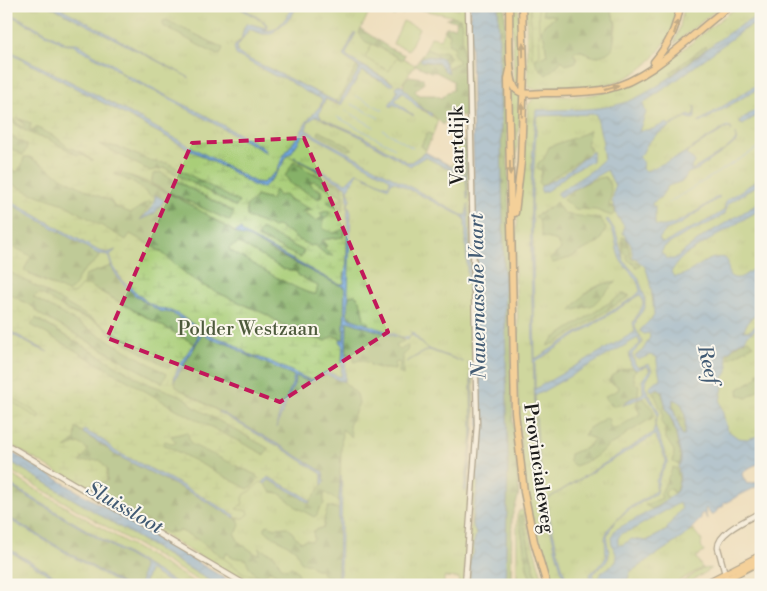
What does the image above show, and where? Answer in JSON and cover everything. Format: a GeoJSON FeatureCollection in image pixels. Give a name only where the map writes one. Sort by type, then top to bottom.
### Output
{"type":"FeatureCollection","features":[{"type":"Feature","properties":{"kind":"highway","name":"Provincialeweg"},"geometry":{"type":"LineString","coordinates":[[509,6],[510,70],[508,79],[515,412],[524,492],[534,541],[547,585]]}},
{"type":"Feature","properties":{"kind":"highway","name":"Provincialeweg"},"geometry":{"type":"LineString","coordinates":[[512,234],[521,162],[523,93],[522,6]]}},
{"type":"Feature","properties":{"kind":"highway"},"geometry":{"type":"LineString","coordinates":[[645,72],[670,41],[677,23],[680,6]]}},
{"type":"Feature","properties":{"kind":"highway"},"geometry":{"type":"LineString","coordinates":[[510,70],[516,90],[523,93],[576,92],[617,86],[645,72],[730,6]]}},
{"type":"Feature","properties":{"kind":"main road"},"geometry":{"type":"LineString","coordinates":[[702,585],[726,579],[761,555]]}},
{"type":"Feature","properties":{"kind":"main road"},"geometry":{"type":"LineString","coordinates":[[715,585],[761,561]]}},
{"type":"Feature","properties":{"kind":"street","name":"Vaartdijk"},"geometry":{"type":"LineString","coordinates":[[465,585],[477,425],[468,6]]}},
{"type":"Feature","properties":{"kind":"street"},"geometry":{"type":"LineString","coordinates":[[6,444],[246,585]]}},
{"type":"Feature","properties":{"kind":"street"},"geometry":{"type":"LineString","coordinates":[[726,579],[718,546],[720,540],[726,532],[761,512]]}},
{"type":"Feature","properties":{"kind":"highlighted area"},"geometry":{"type":"Polygon","coordinates":[[[304,138],[388,332],[280,402],[107,338],[192,143],[304,138]]]}},
{"type":"Feature","properties":{"kind":"green space","name":"Polder Westzaan"},"geometry":{"type":"Polygon","coordinates":[[[6,6],[236,6],[266,25],[265,28],[252,25],[244,27],[241,40],[236,43],[236,54],[241,55],[237,53],[237,47],[249,29],[263,34],[271,34],[291,17],[297,6],[369,6],[371,8],[359,33],[415,65],[401,85],[397,85],[397,94],[391,107],[393,104],[408,112],[394,101],[402,92],[418,108],[438,120],[433,135],[427,133],[421,146],[426,150],[425,152],[411,162],[407,162],[356,133],[323,120],[359,136],[409,165],[422,155],[466,178],[468,199],[462,26],[460,18],[414,8],[413,6],[449,6],[458,10],[458,6],[467,6],[475,424],[469,480],[464,585],[458,585],[459,578],[444,577],[444,585],[252,585],[6,442],[6,6]],[[355,32],[343,56],[357,67],[344,93],[335,101],[261,65],[323,98],[315,113],[321,118],[319,114],[326,99],[334,104],[341,105],[362,71],[379,80],[392,82],[347,57],[346,54],[355,32]],[[195,34],[185,37],[217,55],[221,47],[195,34]],[[470,364],[472,434],[464,490],[466,490],[473,434],[472,365],[470,364]]]}},
{"type":"Feature","properties":{"kind":"green space"},"geometry":{"type":"Polygon","coordinates":[[[293,6],[277,27],[267,31],[262,30],[267,29],[265,22],[240,7],[293,6]]]}},
{"type":"Feature","properties":{"kind":"green space"},"geometry":{"type":"Polygon","coordinates":[[[379,6],[408,6],[403,14],[398,11],[394,16],[379,6]]]}},
{"type":"Feature","properties":{"kind":"green space"},"geometry":{"type":"Polygon","coordinates":[[[498,6],[505,6],[513,420],[519,494],[512,517],[512,585],[505,585],[508,458],[498,6]]]}},
{"type":"Feature","properties":{"kind":"green space"},"geometry":{"type":"Polygon","coordinates":[[[512,6],[518,6],[521,64],[520,88],[515,83],[514,77],[512,6]]]}},
{"type":"Feature","properties":{"kind":"green space"},"geometry":{"type":"Polygon","coordinates":[[[526,6],[542,6],[542,9],[557,16],[546,23],[541,30],[544,36],[547,55],[577,59],[573,53],[575,51],[582,51],[591,56],[615,38],[616,22],[610,6],[678,6],[676,24],[673,31],[650,61],[636,72],[621,80],[605,85],[533,89],[528,87],[526,6]]]}},
{"type":"Feature","properties":{"kind":"green space"},"geometry":{"type":"Polygon","coordinates":[[[530,6],[538,7],[540,54],[538,57],[532,58],[530,6]]]}},
{"type":"Feature","properties":{"kind":"green space"},"geometry":{"type":"Polygon","coordinates":[[[542,6],[610,6],[615,22],[613,47],[606,54],[595,57],[582,51],[575,51],[573,54],[576,57],[576,62],[566,65],[562,60],[546,75],[537,66],[535,59],[547,55],[544,36],[541,32],[546,24],[556,16],[543,14],[542,6]]]}},
{"type":"Feature","properties":{"kind":"green space"},"geometry":{"type":"Polygon","coordinates":[[[684,6],[721,6],[674,44],[680,27],[684,6]]]}},
{"type":"Feature","properties":{"kind":"green space"},"geometry":{"type":"Polygon","coordinates":[[[739,6],[761,6],[761,439],[694,500],[671,523],[667,530],[617,556],[616,562],[598,580],[599,585],[595,585],[593,580],[590,585],[550,585],[529,505],[518,408],[518,317],[515,270],[518,208],[528,105],[535,97],[592,95],[636,81],[669,60],[739,6]]]}},
{"type":"Feature","properties":{"kind":"green space"},"geometry":{"type":"Polygon","coordinates":[[[452,17],[460,18],[462,26],[465,117],[450,111],[443,125],[431,113],[421,108],[403,88],[404,82],[409,76],[423,78],[424,83],[415,91],[419,95],[435,95],[442,98],[447,92],[453,90],[453,81],[436,72],[431,72],[415,65],[426,49],[436,53],[444,51],[451,57],[445,62],[437,57],[426,56],[423,62],[439,63],[445,71],[459,62],[452,51],[455,50],[454,47],[448,44],[450,34],[444,31],[446,27],[455,27],[457,21],[446,19],[452,17]]]}},
{"type":"Feature","properties":{"kind":"green space"},"geometry":{"type":"Polygon","coordinates":[[[166,20],[223,48],[221,54],[217,55],[163,26],[163,21],[166,20]]]}},
{"type":"Feature","properties":{"kind":"green space"},"geometry":{"type":"Polygon","coordinates":[[[403,21],[419,28],[409,50],[393,44],[403,21]]]}},
{"type":"Feature","properties":{"kind":"green space"},"geometry":{"type":"Polygon","coordinates":[[[446,27],[445,31],[450,33],[459,62],[447,68],[445,62],[451,57],[445,51],[436,53],[426,49],[431,37],[440,39],[446,27]]]}},
{"type":"Feature","properties":{"kind":"green space"},"geometry":{"type":"Polygon","coordinates":[[[361,29],[391,49],[405,55],[402,60],[366,42],[359,33],[361,29]]]}},
{"type":"Feature","properties":{"kind":"green space"},"geometry":{"type":"Polygon","coordinates":[[[372,44],[397,57],[389,71],[365,58],[372,44]]]}},
{"type":"Feature","properties":{"kind":"green space"},"geometry":{"type":"Polygon","coordinates":[[[705,46],[707,48],[672,75],[670,73],[705,46]]]}},
{"type":"Feature","properties":{"kind":"green space"},"geometry":{"type":"Polygon","coordinates":[[[6,51],[234,173],[254,186],[263,188],[277,173],[287,155],[347,187],[347,261],[344,284],[338,284],[242,233],[241,229],[235,232],[163,189],[230,221],[234,212],[160,172],[153,174],[151,184],[141,179],[114,174],[135,183],[151,197],[155,195],[153,205],[140,220],[152,202],[149,201],[131,213],[114,206],[111,201],[63,178],[30,157],[24,157],[22,165],[17,172],[6,167],[6,146],[23,155],[27,148],[26,144],[6,134],[6,117],[20,128],[38,137],[48,139],[77,155],[81,154],[93,161],[83,153],[68,147],[56,137],[36,127],[34,131],[29,129],[31,123],[17,118],[26,126],[21,126],[6,113],[6,51]],[[99,144],[150,171],[165,168],[236,207],[239,202],[168,163],[154,162],[118,147],[99,144]],[[294,161],[285,176],[289,183],[319,199],[322,196],[321,191],[312,186],[310,182],[314,181],[341,195],[341,201],[334,198],[327,202],[342,211],[345,197],[342,186],[307,170],[294,161]],[[275,190],[271,200],[256,196],[246,206],[247,217],[272,227],[277,226],[310,246],[315,245],[326,255],[334,256],[324,248],[327,246],[322,240],[343,237],[346,228],[334,233],[323,229],[323,221],[330,213],[327,211],[320,213],[322,217],[316,221],[301,212],[313,210],[285,195],[279,196],[275,190]],[[261,229],[257,237],[301,258],[304,251],[261,229]]]}},
{"type":"Feature","properties":{"kind":"green space"},"geometry":{"type":"Polygon","coordinates":[[[357,67],[360,68],[339,103],[335,101],[343,93],[357,67]]]}},
{"type":"Feature","properties":{"kind":"green space"},"geometry":{"type":"Polygon","coordinates":[[[511,91],[521,96],[514,186],[511,115],[511,91]]]}},
{"type":"Feature","properties":{"kind":"green space"},"geometry":{"type":"Polygon","coordinates":[[[6,113],[21,126],[24,123],[16,118],[32,123],[29,129],[35,127],[56,137],[68,147],[83,153],[98,164],[81,154],[77,155],[48,139],[38,137],[21,128],[6,117],[6,113]]]}},
{"type":"Feature","properties":{"kind":"green space"},"geometry":{"type":"Polygon","coordinates":[[[590,130],[587,144],[591,150],[584,157],[541,186],[539,183],[542,171],[537,168],[538,163],[544,159],[549,147],[590,130]]]}},
{"type":"Feature","properties":{"kind":"green space"},"geometry":{"type":"Polygon","coordinates":[[[319,131],[353,149],[348,150],[318,134],[319,131]]]}},
{"type":"Feature","properties":{"kind":"green space"},"geometry":{"type":"Polygon","coordinates":[[[427,133],[433,135],[426,150],[421,146],[427,133]]]}},
{"type":"Feature","properties":{"kind":"green space"},"geometry":{"type":"Polygon","coordinates":[[[6,134],[26,144],[27,148],[23,155],[6,146],[6,134]]]}},
{"type":"Feature","properties":{"kind":"green space"},"geometry":{"type":"Polygon","coordinates":[[[464,141],[466,176],[425,152],[451,166],[458,155],[452,151],[456,144],[464,141]]]}},
{"type":"Feature","properties":{"kind":"green space"},"geometry":{"type":"Polygon","coordinates":[[[97,144],[118,147],[154,162],[168,162],[239,202],[236,207],[165,168],[150,171],[97,144]]]}},
{"type":"Feature","properties":{"kind":"green space"},"geometry":{"type":"Polygon","coordinates":[[[24,157],[29,157],[86,190],[111,201],[114,206],[131,213],[149,201],[152,203],[141,219],[155,213],[151,197],[135,183],[112,174],[123,173],[174,196],[201,210],[237,234],[249,237],[276,254],[345,287],[344,340],[334,336],[327,341],[312,338],[283,325],[265,314],[200,284],[160,251],[130,234],[127,241],[64,204],[31,193],[6,181],[6,167],[16,172],[22,165],[24,157]],[[239,243],[230,247],[229,250],[274,276],[299,289],[316,294],[318,286],[298,275],[297,272],[283,269],[239,243]]]}},
{"type":"Feature","properties":{"kind":"green space"},"geometry":{"type":"Polygon","coordinates":[[[294,161],[315,174],[342,186],[345,197],[342,212],[327,202],[334,198],[319,189],[322,195],[317,199],[289,183],[285,176],[294,161]]]}},
{"type":"Feature","properties":{"kind":"green space"},"geometry":{"type":"Polygon","coordinates":[[[160,172],[235,213],[230,221],[151,184],[153,174],[160,172]]]}},
{"type":"Feature","properties":{"kind":"green space"},"geometry":{"type":"Polygon","coordinates":[[[605,177],[611,190],[609,206],[614,206],[615,213],[611,216],[596,210],[576,209],[563,200],[582,185],[605,177]]]}},
{"type":"Feature","properties":{"kind":"green space"},"geometry":{"type":"Polygon","coordinates":[[[6,181],[31,193],[64,204],[126,240],[130,234],[160,251],[200,284],[265,314],[283,325],[312,338],[327,341],[330,337],[334,336],[341,339],[340,341],[343,345],[342,376],[339,378],[329,373],[317,376],[312,380],[308,379],[269,361],[248,354],[229,341],[202,331],[184,318],[166,309],[158,309],[122,280],[113,266],[110,255],[115,250],[108,253],[98,251],[6,198],[6,181]]]}},
{"type":"Feature","properties":{"kind":"green space"},"geometry":{"type":"Polygon","coordinates":[[[275,190],[285,195],[289,200],[300,203],[314,211],[303,211],[320,213],[327,211],[346,227],[343,237],[322,240],[327,247],[325,248],[335,256],[326,255],[315,245],[310,246],[277,227],[272,227],[247,217],[246,206],[256,196],[270,200],[275,190]]]}},
{"type":"Feature","properties":{"kind":"green space"},"geometry":{"type":"Polygon","coordinates":[[[556,202],[564,214],[601,219],[606,228],[599,243],[570,258],[553,263],[550,259],[561,249],[557,241],[542,237],[539,220],[535,216],[556,202]]]}},
{"type":"Feature","properties":{"kind":"green space"},"geometry":{"type":"Polygon","coordinates":[[[14,204],[100,254],[83,271],[74,287],[69,291],[66,292],[24,270],[30,256],[6,243],[6,215],[14,204]]]}},
{"type":"Feature","properties":{"kind":"green space"},"geometry":{"type":"Polygon","coordinates":[[[261,229],[304,251],[300,258],[257,236],[261,229]]]}},
{"type":"Feature","properties":{"kind":"green space"},"geometry":{"type":"Polygon","coordinates":[[[622,237],[627,239],[631,258],[640,264],[638,268],[623,253],[622,237]]]}},
{"type":"Feature","properties":{"kind":"green space"},"geometry":{"type":"Polygon","coordinates":[[[6,243],[31,256],[24,270],[35,277],[71,294],[75,293],[82,285],[88,285],[195,344],[174,377],[176,387],[283,449],[322,474],[322,485],[310,501],[301,494],[268,477],[263,483],[260,482],[245,494],[242,500],[243,504],[236,509],[248,511],[249,514],[244,518],[235,518],[197,496],[114,454],[76,427],[75,440],[65,448],[79,443],[88,450],[80,462],[100,460],[107,469],[107,481],[87,485],[167,533],[181,531],[197,539],[245,574],[261,576],[278,585],[248,585],[6,442],[6,398],[39,419],[41,416],[6,394],[6,381],[9,379],[6,374],[6,331],[35,347],[45,350],[6,329],[6,292],[33,307],[39,314],[162,383],[167,374],[33,297],[40,293],[69,311],[100,325],[110,334],[169,368],[171,365],[6,270],[6,243]],[[36,318],[31,325],[176,409],[265,455],[268,448],[194,407],[182,396],[146,383],[36,318]],[[187,432],[171,436],[176,442],[174,444],[165,441],[163,444],[248,489],[254,485],[258,479],[256,475],[191,444],[187,432]]]}},
{"type":"Feature","properties":{"kind":"green space"},"geometry":{"type":"Polygon","coordinates":[[[111,266],[119,279],[144,303],[172,313],[199,332],[196,344],[201,334],[203,334],[217,341],[228,343],[245,354],[288,372],[294,376],[294,385],[296,376],[306,381],[328,375],[344,382],[357,394],[359,403],[349,426],[352,437],[342,429],[339,502],[324,492],[324,504],[314,517],[296,507],[279,493],[271,492],[265,484],[269,480],[309,503],[325,482],[323,472],[176,387],[174,381],[196,345],[98,290],[83,285],[85,275],[111,266]]]}},
{"type":"Feature","properties":{"kind":"green space"},"geometry":{"type":"Polygon","coordinates":[[[6,270],[171,365],[169,369],[87,318],[33,297],[167,374],[163,383],[39,314],[33,307],[6,292],[6,270]]]}},
{"type":"Feature","properties":{"kind":"green space"},"geometry":{"type":"Polygon","coordinates":[[[617,281],[593,305],[571,311],[580,298],[590,290],[617,281]]]}},
{"type":"Feature","properties":{"kind":"green space"},"geometry":{"type":"Polygon","coordinates":[[[624,293],[630,296],[556,343],[547,346],[553,339],[624,293]]]}},
{"type":"Feature","properties":{"kind":"green space"},"geometry":{"type":"Polygon","coordinates":[[[355,295],[360,300],[364,319],[370,323],[358,322],[347,316],[349,296],[355,295]]]}},
{"type":"Feature","properties":{"kind":"green space"},"geometry":{"type":"Polygon","coordinates":[[[761,311],[761,322],[749,331],[743,331],[749,320],[761,311]]]}},
{"type":"Feature","properties":{"kind":"green space"},"geometry":{"type":"Polygon","coordinates":[[[35,318],[146,383],[182,396],[194,407],[268,448],[265,455],[176,409],[31,325],[35,318]]]}},
{"type":"Feature","properties":{"kind":"green space"},"geometry":{"type":"Polygon","coordinates":[[[347,321],[404,341],[396,346],[400,350],[406,346],[408,347],[407,352],[403,355],[403,375],[399,373],[400,363],[398,362],[395,363],[395,370],[379,368],[360,360],[354,362],[353,355],[346,354],[347,321]]]}},
{"type":"Feature","properties":{"kind":"green space"},"geometry":{"type":"Polygon","coordinates":[[[748,340],[754,345],[729,359],[728,353],[738,344],[748,340]]]}},
{"type":"Feature","properties":{"kind":"green space"},"geometry":{"type":"Polygon","coordinates":[[[629,368],[636,370],[633,373],[635,384],[639,385],[638,395],[612,406],[605,396],[618,390],[619,387],[608,381],[617,372],[629,368]]]}},
{"type":"Feature","properties":{"kind":"green space"},"geometry":{"type":"Polygon","coordinates":[[[757,372],[761,372],[761,388],[747,398],[739,395],[738,389],[758,377],[757,372]]]}},
{"type":"Feature","properties":{"kind":"green space"},"geometry":{"type":"Polygon","coordinates":[[[660,389],[675,431],[681,459],[679,464],[673,462],[674,451],[665,437],[665,428],[661,422],[663,414],[653,392],[660,389]]]}},
{"type":"Feature","properties":{"kind":"green space"},"geometry":{"type":"Polygon","coordinates":[[[644,398],[653,410],[654,416],[652,418],[609,445],[594,458],[575,466],[569,461],[570,454],[589,446],[594,439],[584,435],[589,428],[607,417],[610,427],[616,429],[640,414],[636,404],[638,400],[644,398]]]}},
{"type":"Feature","properties":{"kind":"green space"},"geometry":{"type":"Polygon","coordinates":[[[673,399],[681,404],[685,413],[684,435],[682,435],[673,407],[673,399]]]}},
{"type":"Feature","properties":{"kind":"green space"},"geometry":{"type":"Polygon","coordinates":[[[76,427],[114,454],[238,518],[240,525],[237,532],[234,533],[239,542],[256,554],[260,554],[259,548],[274,555],[282,568],[292,567],[298,572],[298,577],[306,585],[293,585],[270,571],[262,577],[258,576],[251,570],[245,559],[231,557],[228,553],[223,558],[197,539],[181,531],[167,533],[87,485],[107,481],[107,469],[79,463],[87,450],[64,450],[76,427]]]}},
{"type":"Feature","properties":{"kind":"green space"},"geometry":{"type":"Polygon","coordinates":[[[479,431],[482,440],[478,455],[476,475],[478,485],[474,506],[476,534],[473,546],[474,553],[470,560],[471,585],[467,585],[473,479],[479,431]]]}},
{"type":"Feature","properties":{"kind":"green space"},"geometry":{"type":"Polygon","coordinates":[[[187,432],[235,464],[256,475],[258,479],[254,485],[248,489],[163,444],[171,436],[187,432]]]}},
{"type":"Feature","properties":{"kind":"green space"},"geometry":{"type":"Polygon","coordinates":[[[6,459],[217,585],[206,585],[6,468],[6,459]]]}},
{"type":"Feature","properties":{"kind":"green space"},"geometry":{"type":"Polygon","coordinates":[[[673,467],[676,468],[679,479],[676,491],[674,493],[671,489],[666,490],[665,495],[668,497],[652,509],[645,505],[662,498],[660,495],[673,467]]]}},
{"type":"Feature","properties":{"kind":"green space"},"geometry":{"type":"Polygon","coordinates":[[[6,472],[199,585],[180,585],[6,482],[6,472]]]}},
{"type":"Feature","properties":{"kind":"green space"},"geometry":{"type":"Polygon","coordinates":[[[6,484],[144,565],[140,585],[124,585],[6,516],[6,484]]]}},
{"type":"Feature","properties":{"kind":"green space"},"geometry":{"type":"Polygon","coordinates":[[[328,507],[339,510],[338,585],[321,584],[321,581],[326,578],[322,573],[322,569],[315,569],[308,563],[301,563],[296,550],[265,530],[265,526],[268,525],[275,528],[287,527],[301,542],[311,541],[314,539],[313,531],[324,527],[324,519],[328,507]]]}},
{"type":"Feature","properties":{"kind":"green space"},"geometry":{"type":"Polygon","coordinates":[[[523,510],[543,581],[542,585],[538,585],[522,515],[519,517],[527,568],[531,580],[525,585],[517,585],[517,516],[519,511],[523,510]]]}},
{"type":"Feature","properties":{"kind":"green space"},"geometry":{"type":"Polygon","coordinates":[[[522,515],[538,585],[524,585],[531,580],[527,568],[519,516],[522,515]]]}},
{"type":"Feature","properties":{"kind":"green space"},"geometry":{"type":"Polygon","coordinates":[[[6,516],[124,585],[70,585],[6,547],[6,516]]]}},
{"type":"Feature","properties":{"kind":"green space"},"geometry":{"type":"Polygon","coordinates":[[[693,529],[702,541],[701,545],[704,552],[696,557],[702,568],[672,585],[626,585],[630,572],[693,529]]]}},
{"type":"Feature","properties":{"kind":"green space"},"geometry":{"type":"Polygon","coordinates":[[[6,549],[66,585],[15,585],[6,580],[6,549]]]}},
{"type":"Feature","properties":{"kind":"green space"},"geometry":{"type":"Polygon","coordinates":[[[710,568],[685,585],[678,585],[702,569],[710,568]]]}},
{"type":"Feature","properties":{"kind":"green space"},"geometry":{"type":"Polygon","coordinates":[[[149,570],[173,585],[144,585],[149,570]]]}},
{"type":"Feature","properties":{"kind":"water"},"geometry":{"type":"Polygon","coordinates":[[[50,6],[57,6],[190,78],[50,6]]]}},
{"type":"Feature","properties":{"kind":"water"},"geometry":{"type":"Polygon","coordinates":[[[236,6],[240,6],[265,22],[267,25],[267,29],[263,30],[268,31],[281,24],[293,6],[297,6],[291,17],[271,34],[263,34],[249,29],[237,47],[237,52],[244,57],[339,103],[360,68],[343,56],[355,32],[346,54],[347,57],[394,84],[392,86],[362,71],[341,105],[325,99],[319,114],[321,118],[357,133],[407,162],[411,162],[425,152],[466,175],[465,141],[468,200],[466,178],[425,157],[410,166],[359,136],[316,116],[308,122],[306,130],[462,215],[466,215],[468,204],[471,294],[468,294],[465,220],[463,217],[393,181],[388,188],[358,173],[348,190],[351,199],[348,204],[351,213],[347,309],[349,318],[402,337],[412,335],[407,340],[347,321],[345,381],[340,381],[326,375],[312,382],[296,376],[276,428],[293,375],[245,354],[228,343],[217,341],[202,334],[174,381],[178,367],[195,344],[199,332],[172,313],[159,311],[136,296],[119,279],[112,268],[108,255],[98,254],[6,201],[6,198],[99,251],[108,253],[116,250],[110,255],[113,266],[122,280],[147,302],[158,308],[178,314],[202,331],[229,341],[248,354],[269,361],[308,379],[312,380],[326,372],[341,377],[343,345],[340,341],[341,339],[344,340],[345,287],[337,284],[305,268],[252,239],[235,232],[241,229],[243,233],[338,284],[344,284],[347,261],[347,187],[294,157],[346,183],[357,172],[386,185],[389,185],[390,179],[305,132],[291,153],[287,155],[277,173],[267,184],[263,188],[254,186],[234,173],[6,51],[6,49],[95,94],[255,182],[263,183],[277,171],[283,156],[307,121],[320,106],[322,99],[236,55],[234,47],[241,40],[247,23],[265,28],[266,25],[236,6]]]}},
{"type":"Feature","properties":{"kind":"water","name":"Nauernasche Vaart"},"geometry":{"type":"Polygon","coordinates":[[[470,6],[498,6],[508,458],[505,585],[471,585],[470,582],[470,560],[474,553],[473,546],[476,534],[472,523],[478,485],[476,475],[482,440],[479,431],[470,6]]]}},
{"type":"Feature","properties":{"kind":"water"},"geometry":{"type":"Polygon","coordinates":[[[6,11],[66,43],[77,43],[114,65],[122,73],[205,115],[262,147],[267,153],[160,94],[130,80],[111,66],[74,45],[66,45],[6,13],[6,11]]]}},
{"type":"Feature","properties":{"kind":"water","name":"Reef"},"geometry":{"type":"Polygon","coordinates":[[[761,15],[761,21],[743,30],[646,101],[643,104],[646,113],[639,131],[653,129],[666,123],[670,125],[689,115],[693,117],[695,108],[695,118],[686,118],[651,139],[639,157],[643,163],[642,169],[647,171],[679,156],[727,126],[731,128],[732,131],[730,128],[725,129],[687,152],[686,154],[695,161],[691,167],[692,170],[725,150],[736,140],[735,134],[737,141],[730,147],[697,170],[688,173],[683,181],[668,186],[660,198],[652,203],[652,206],[655,206],[655,225],[662,226],[678,222],[718,196],[720,197],[679,225],[666,230],[659,239],[662,243],[719,214],[724,210],[726,200],[761,178],[761,183],[728,204],[725,214],[664,247],[661,253],[668,259],[674,259],[705,235],[761,202],[761,209],[685,255],[671,272],[674,277],[681,276],[718,257],[725,258],[728,262],[729,275],[733,278],[738,278],[761,264],[761,311],[749,320],[743,331],[749,331],[761,322],[761,325],[747,336],[745,340],[726,353],[728,366],[723,378],[720,401],[727,430],[738,438],[747,439],[761,435],[761,463],[745,471],[742,475],[747,484],[758,482],[760,485],[723,504],[724,506],[718,509],[714,515],[711,515],[706,508],[707,519],[704,513],[700,515],[701,519],[683,537],[630,572],[626,585],[599,585],[598,580],[601,573],[616,562],[616,553],[611,539],[612,535],[615,530],[661,505],[677,491],[680,478],[678,467],[681,457],[674,425],[666,408],[662,391],[658,388],[651,391],[649,387],[661,379],[657,357],[650,355],[638,360],[635,356],[643,350],[650,337],[649,333],[644,334],[640,331],[654,316],[650,286],[646,269],[636,258],[633,258],[631,245],[623,233],[624,226],[616,214],[616,209],[612,202],[615,186],[607,170],[560,197],[557,193],[591,171],[604,159],[603,143],[596,114],[537,116],[532,202],[535,359],[634,297],[640,291],[635,278],[621,261],[610,225],[606,220],[608,219],[616,232],[624,261],[638,277],[645,297],[645,308],[637,318],[635,327],[642,344],[632,354],[638,367],[649,364],[652,370],[645,387],[659,412],[656,420],[656,411],[647,395],[622,406],[630,399],[642,394],[642,380],[650,370],[647,366],[636,370],[631,365],[629,353],[640,344],[638,338],[535,396],[541,468],[549,515],[568,585],[566,585],[547,515],[538,446],[535,411],[531,182],[536,110],[599,108],[634,99],[667,79],[728,33],[761,15]],[[640,295],[535,362],[535,389],[635,332],[633,323],[643,302],[640,295]],[[673,399],[672,406],[682,435],[684,435],[685,413],[683,408],[678,401],[673,399]],[[679,503],[632,530],[622,533],[618,538],[618,544],[622,545],[632,539],[647,541],[667,530],[682,508],[679,503]]]}},
{"type":"Feature","properties":{"kind":"water"},"geometry":{"type":"Polygon","coordinates":[[[426,56],[442,58],[449,73],[439,63],[421,61],[421,58],[426,56]]]}},
{"type":"Feature","properties":{"kind":"water"},"geometry":{"type":"Polygon","coordinates":[[[761,82],[761,87],[700,123],[698,122],[761,82]]]}},
{"type":"Feature","properties":{"kind":"water"},"geometry":{"type":"Polygon","coordinates":[[[401,85],[421,108],[431,113],[432,117],[426,111],[418,108],[402,92],[395,101],[414,116],[393,104],[391,107],[389,105],[398,91],[396,87],[401,85]]]}},
{"type":"Feature","properties":{"kind":"water"},"geometry":{"type":"Polygon","coordinates":[[[761,106],[761,112],[743,125],[739,123],[739,121],[761,106]]]}},
{"type":"Feature","properties":{"kind":"water"},"geometry":{"type":"Polygon","coordinates":[[[593,151],[592,161],[574,170],[542,193],[540,188],[542,186],[562,175],[593,151]]]}},
{"type":"Feature","properties":{"kind":"water"},"geometry":{"type":"Polygon","coordinates":[[[155,195],[164,200],[155,213],[140,220],[153,205],[155,195]]]}},
{"type":"Feature","properties":{"kind":"water"},"geometry":{"type":"Polygon","coordinates":[[[6,329],[48,352],[35,347],[6,331],[6,329]]]}},
{"type":"Feature","properties":{"kind":"water"},"geometry":{"type":"Polygon","coordinates":[[[410,330],[427,348],[463,362],[429,350],[406,362],[428,349],[412,335],[410,330]]]}},
{"type":"Feature","properties":{"kind":"water"},"geometry":{"type":"Polygon","coordinates":[[[467,363],[472,364],[473,434],[466,491],[464,491],[471,448],[472,428],[471,366],[467,363]]]}},
{"type":"Feature","properties":{"kind":"water"},"geometry":{"type":"Polygon","coordinates":[[[219,411],[323,472],[325,482],[322,485],[322,474],[219,411]]]}},
{"type":"Feature","properties":{"kind":"water"},"geometry":{"type":"Polygon","coordinates":[[[655,424],[668,461],[660,476],[656,493],[629,510],[612,526],[607,537],[608,558],[606,563],[593,574],[595,585],[590,585],[590,574],[606,557],[605,537],[608,529],[627,509],[656,490],[656,481],[666,460],[655,435],[549,498],[653,433],[655,424]]]}},
{"type":"Feature","properties":{"kind":"water"},"geometry":{"type":"Polygon","coordinates":[[[84,430],[103,440],[115,451],[167,477],[235,515],[235,518],[197,496],[114,454],[105,446],[83,433],[84,430]]]}},
{"type":"Feature","properties":{"kind":"water"},"geometry":{"type":"Polygon","coordinates":[[[6,449],[236,585],[217,585],[6,459],[6,449]]]}},
{"type":"Feature","properties":{"kind":"water"},"geometry":{"type":"Polygon","coordinates":[[[341,476],[340,585],[338,585],[339,500],[341,476]]]}},
{"type":"Feature","properties":{"kind":"water"},"geometry":{"type":"Polygon","coordinates":[[[268,477],[301,494],[310,501],[309,503],[269,480],[265,484],[263,483],[268,477]]]}},
{"type":"Feature","properties":{"kind":"water"},"geometry":{"type":"Polygon","coordinates":[[[6,482],[180,585],[173,585],[149,570],[144,585],[140,585],[143,565],[6,484],[6,482]]]}},
{"type":"Feature","properties":{"kind":"water"},"geometry":{"type":"Polygon","coordinates":[[[6,516],[124,585],[6,518],[6,516]]]}},
{"type":"Feature","properties":{"kind":"water"},"geometry":{"type":"Polygon","coordinates":[[[6,547],[70,585],[66,585],[6,549],[6,547]]]}},
{"type":"Feature","properties":{"kind":"waterway"},"geometry":{"type":"LineString","coordinates":[[356,96],[383,110]]}},
{"type":"Feature","properties":{"kind":"waterway"},"geometry":{"type":"LineString","coordinates":[[351,104],[379,118]]}},
{"type":"Feature","properties":{"kind":"waterway"},"geometry":{"type":"LineString","coordinates":[[346,111],[374,127]]}},
{"type":"Feature","properties":{"kind":"waterway"},"geometry":{"type":"LineString","coordinates":[[337,117],[395,148]]}},
{"type":"Feature","properties":{"kind":"waterway"},"geometry":{"type":"LineString","coordinates":[[383,130],[413,148]]}},
{"type":"Feature","properties":{"kind":"waterway"},"geometry":{"type":"LineString","coordinates":[[668,203],[761,146]]}},
{"type":"Feature","properties":{"kind":"water label","name":"Sluissloot"},"geometry":{"type":"Point","coordinates":[125,507]}}]}
